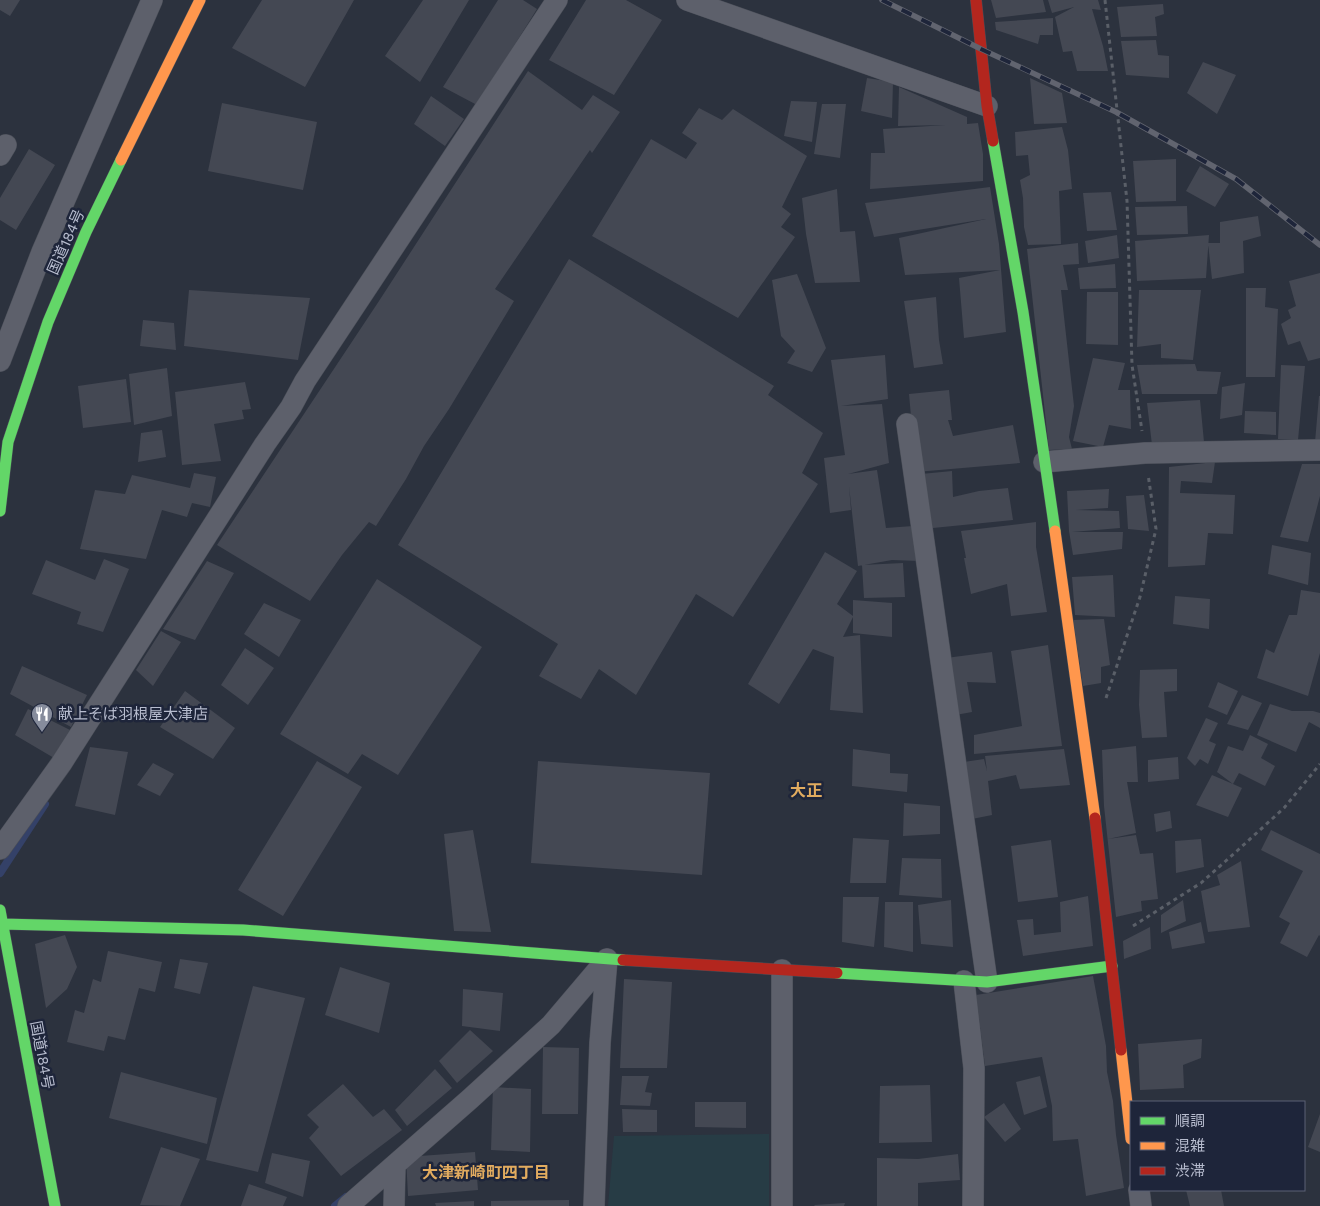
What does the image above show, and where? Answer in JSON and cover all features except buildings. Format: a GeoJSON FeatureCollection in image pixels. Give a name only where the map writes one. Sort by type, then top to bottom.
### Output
{"type":"FeatureCollection","features":[{"type":"Feature","properties":{"kind":"main road","name":"国道184号"},"geometry":{"type":"LineString","coordinates":[[0,511],[4,439],[48,322],[86,232],[200,0]]}},
{"type":"Feature","properties":{"kind":"main road"},"geometry":{"type":"LineString","coordinates":[[976,0],[987,106],[1022,312],[1092,791],[1130,1130]]}},
{"type":"Feature","properties":{"kind":"main road","name":"国道184号"},"geometry":{"type":"LineString","coordinates":[[0,910],[55,1206]]}},
{"type":"Feature","properties":{"kind":"main road"},"geometry":{"type":"LineString","coordinates":[[2,924],[242,930],[607,959],[987,982],[1112,966]]}},
{"type":"Feature","properties":{"kind":"street"},"geometry":{"type":"LineString","coordinates":[[0,361],[42,252],[152,0]]}},
{"type":"Feature","properties":{"kind":"street"},"geometry":{"type":"LineString","coordinates":[[0,849],[61,764],[255,459],[557,0]]}},
{"type":"Feature","properties":{"kind":"street"},"geometry":{"type":"LineString","coordinates":[[687,0],[987,106]]}},
{"type":"Feature","properties":{"kind":"street"},"geometry":{"type":"LineString","coordinates":[[907,424],[987,982]]}},
{"type":"Feature","properties":{"kind":"street"},"geometry":{"type":"LineString","coordinates":[[1044,462],[1145,453],[1320,450]]}},
{"type":"Feature","properties":{"kind":"street"},"geometry":{"type":"LineString","coordinates":[[348,1206],[470,1100],[551,1024],[607,959]]}},
{"type":"Feature","properties":{"kind":"street"},"geometry":{"type":"LineString","coordinates":[[594,1206],[600,1043],[607,959]]}},
{"type":"Feature","properties":{"kind":"street"},"geometry":{"type":"LineString","coordinates":[[782,970],[782,1206]]}},
{"type":"Feature","properties":{"kind":"street"},"geometry":{"type":"LineString","coordinates":[[964,981],[974,1068],[973,1206]]}},
{"type":"Feature","properties":{"kind":"street"},"geometry":{"type":"LineString","coordinates":[[394,1206],[395,1165]]}},
{"type":"Feature","properties":{"kind":"street"},"geometry":{"type":"LineString","coordinates":[[1139,1191],[1141,1206]]}},
{"type":"Feature","properties":{"kind":"path"},"geometry":{"type":"LineString","coordinates":[[1103,706],[1140,598],[1156,529],[1132,364],[1127,201],[1105,0]]}},
{"type":"Feature","properties":{"kind":"path"},"geometry":{"type":"LineString","coordinates":[[1109,941],[1201,882],[1284,808],[1320,764]]}},
{"type":"Feature","properties":{"kind":"shaded area"},"geometry":{"type":"Polygon","coordinates":[[[769,1134],[769,1206],[608,1206],[614,1136],[769,1134]]]}},
{"type":"Feature","properties":{"kind":"waterway"},"geometry":{"type":"LineString","coordinates":[[0,873],[45,804]]}},
{"type":"Feature","properties":{"kind":"waterway"},"geometry":{"type":"LineString","coordinates":[[335,1206],[346,1197]]}},
{"type":"Feature","properties":{"kind":"railway"},"geometry":{"type":"LineString","coordinates":[[882,0],[1116,112],[1236,179],[1320,245]]}},
{"type":"Feature","properties":{"kind":"traffic: fast"},"geometry":{"type":"LineString","coordinates":[[993,141],[1023,312],[1055,531]]}},
{"type":"Feature","properties":{"kind":"traffic: fast"},"geometry":{"type":"LineString","coordinates":[[0,511],[8,442],[48,322],[86,232],[121,160]]}},
{"type":"Feature","properties":{"kind":"traffic: fast"},"geometry":{"type":"LineString","coordinates":[[0,910],[55,1206]]}},
{"type":"Feature","properties":{"kind":"traffic: fast"},"geometry":{"type":"LineString","coordinates":[[2,924],[243,930],[623,960]]}},
{"type":"Feature","properties":{"kind":"traffic: fast"},"geometry":{"type":"LineString","coordinates":[[837,973],[987,982],[1112,966]]}},
{"type":"Feature","properties":{"kind":"traffic: slow"},"geometry":{"type":"LineString","coordinates":[[121,160],[200,0]]}},
{"type":"Feature","properties":{"kind":"traffic: slow"},"geometry":{"type":"LineString","coordinates":[[1055,531],[1095,818]]}},
{"type":"Feature","properties":{"kind":"traffic: slow"},"geometry":{"type":"LineString","coordinates":[[1121,1050],[1130,1130]]}},
{"type":"Feature","properties":{"kind":"traffic: jam"},"geometry":{"type":"LineString","coordinates":[[976,0],[987,106],[993,141]]}},
{"type":"Feature","properties":{"kind":"traffic: jam"},"geometry":{"type":"LineString","coordinates":[[1095,818],[1121,1050]]}},
{"type":"Feature","properties":{"kind":"traffic: jam"},"geometry":{"type":"LineString","coordinates":[[623,960],[837,973]]}},
{"type":"Feature","properties":{"kind":"place","name":"献上そば羽根屋大津店"},"geometry":{"type":"Point","coordinates":[42,733]}},
{"type":"Feature","properties":{"kind":"district","name":"大正"},"geometry":{"type":"Point","coordinates":[806,790]}},
{"type":"Feature","properties":{"kind":"district","name":"大津新崎町四丁目"},"geometry":{"type":"Point","coordinates":[486,1172]}}]}
